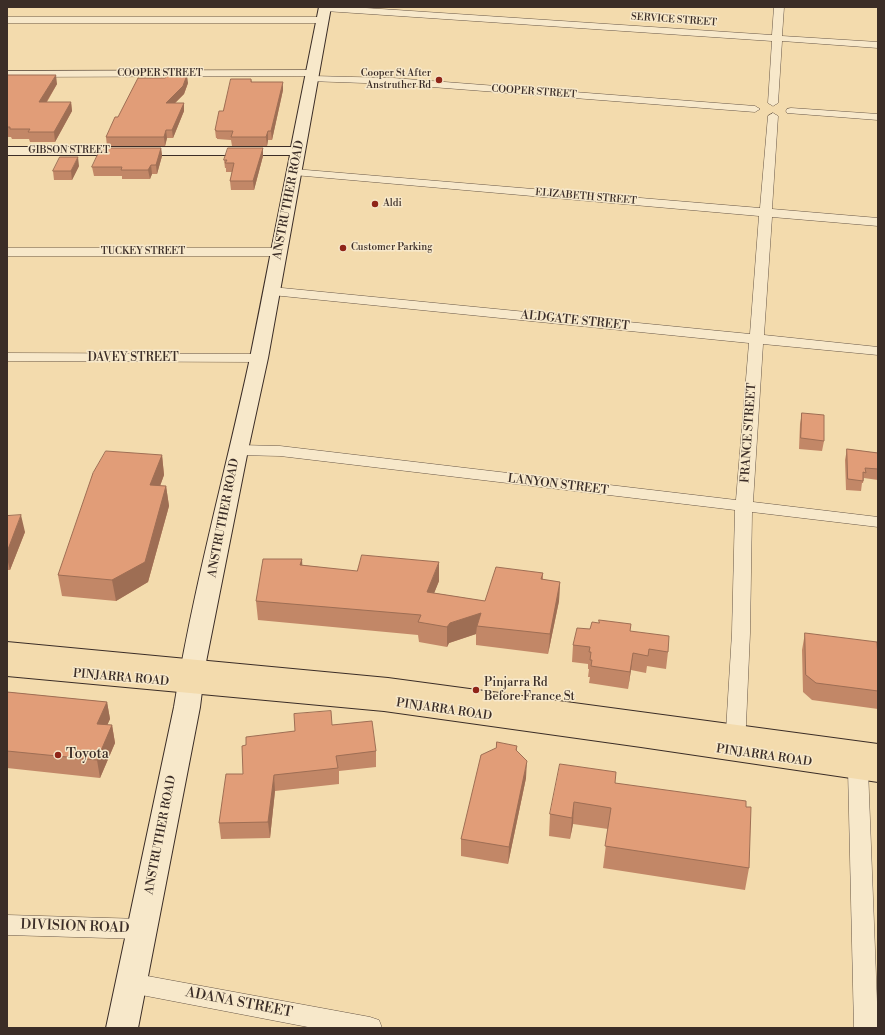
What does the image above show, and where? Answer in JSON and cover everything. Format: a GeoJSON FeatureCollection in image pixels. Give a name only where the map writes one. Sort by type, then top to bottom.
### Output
{"type":"FeatureCollection","features":[{"type":"Feature","properties":{"kind":"main road","name":"ANSTRUTHER ROAD"},"geometry":{"type":"LineString","coordinates":[[122,1028],[238,450],[260,358],[324,12]]}},
{"type":"Feature","properties":{"kind":"main road","name":"GIBSON STREET"},"geometry":{"type":"LineString","coordinates":[[7,151],[298,151]]}},
{"type":"Feature","properties":{"kind":"main road","name":"PINJARRA ROAD"},"geometry":{"type":"LineString","coordinates":[[7,650],[384,702],[736,743],[878,754]]}},
{"type":"Feature","properties":{"kind":"main road","name":"PINJARRA ROAD"},"geometry":{"type":"LineString","coordinates":[[7,667],[192,676]]}},
{"type":"Feature","properties":{"kind":"main road","name":"PINJARRA ROAD"},"geometry":{"type":"LineString","coordinates":[[736,743],[868,771]]}},
{"type":"Feature","properties":{"kind":"street","name":"FRANCE STREET"},"geometry":{"type":"LineString","coordinates":[[736,743],[744,507],[766,212],[779,7]]}},
{"type":"Feature","properties":{"kind":"street"},"geometry":{"type":"LineString","coordinates":[[129,20],[134,11]]}},
{"type":"Feature","properties":{"kind":"street","name":"SERVICE STREET"},"geometry":{"type":"LineString","coordinates":[[7,20],[129,20],[324,12],[878,45]]}},
{"type":"Feature","properties":{"kind":"street","name":"COOPER STREET"},"geometry":{"type":"LineString","coordinates":[[7,74],[312,76],[755,109],[759,112],[773,110]]}},
{"type":"Feature","properties":{"kind":"street"},"geometry":{"type":"LineString","coordinates":[[773,110],[787,114],[790,111],[878,117]]}},
{"type":"Feature","properties":{"kind":"street","name":"ELIZABETH STREET"},"geometry":{"type":"LineString","coordinates":[[294,172],[878,222]]}},
{"type":"Feature","properties":{"kind":"street","name":"TUCKEY STREET"},"geometry":{"type":"LineString","coordinates":[[7,252],[279,252]]}},
{"type":"Feature","properties":{"kind":"street","name":"ALDGATE STREET"},"geometry":{"type":"LineString","coordinates":[[272,291],[878,350]]}},
{"type":"Feature","properties":{"kind":"street","name":"DAVEY STREET"},"geometry":{"type":"LineString","coordinates":[[7,357],[260,358]]}},
{"type":"Feature","properties":{"kind":"street","name":"LANYON STREET"},"geometry":{"type":"LineString","coordinates":[[238,450],[280,451],[878,522]]}},
{"type":"Feature","properties":{"kind":"street"},"geometry":{"type":"LineString","coordinates":[[866,1028],[868,771]]}},
{"type":"Feature","properties":{"kind":"street","name":"DIVISION ROAD"},"geometry":{"type":"LineString","coordinates":[[7,925],[142,929]]}},
{"type":"Feature","properties":{"kind":"street","name":"ADANA STREET"},"geometry":{"type":"LineString","coordinates":[[131,982],[370,1028]]}},
{"type":"Feature","properties":{"kind":"building"},"geometry":{"type":"Polygon","coordinates":[[[7,75],[56,75],[39,102],[71,102],[54,132],[28,132],[30,129],[10,129],[10,127],[7,127],[7,75]]]}},
{"type":"Feature","properties":{"kind":"building"},"geometry":{"type":"Polygon","coordinates":[[[166,75],[187,75],[183,86],[166,103],[184,103],[172,130],[166,130],[164,137],[106,137],[115,117],[118,117],[138,78],[165,78],[166,75]]]}},
{"type":"Feature","properties":{"kind":"building"},"geometry":{"type":"Polygon","coordinates":[[[231,79],[251,79],[251,82],[283,82],[271,131],[268,131],[266,137],[231,137],[233,131],[215,130],[219,111],[223,111],[231,79]]]}},
{"type":"Feature","properties":{"kind":"building"},"geometry":{"type":"Polygon","coordinates":[[[101,148],[161,148],[156,165],[151,165],[148,170],[121,170],[122,167],[92,167],[101,148]]]}},
{"type":"Feature","properties":{"kind":"building"},"geometry":{"type":"Polygon","coordinates":[[[228,148],[263,148],[253,181],[230,181],[234,163],[225,163],[227,160],[224,160],[228,148]]]}},
{"type":"Feature","properties":{"kind":"building"},"geometry":{"type":"Polygon","coordinates":[[[60,157],[78,157],[71,171],[53,171],[60,157]]]}},
{"type":"Feature","properties":{"kind":"building"},"geometry":{"type":"Polygon","coordinates":[[[802,413],[824,415],[824,441],[801,438],[802,413]]]}},
{"type":"Feature","properties":{"kind":"building"},"geometry":{"type":"Polygon","coordinates":[[[847,449],[878,453],[878,469],[865,468],[866,473],[863,472],[863,481],[848,479],[847,449]]]}},
{"type":"Feature","properties":{"kind":"building"},"geometry":{"type":"Polygon","coordinates":[[[106,451],[162,455],[150,485],[166,486],[145,562],[112,580],[58,575],[93,473],[106,451]]]}},
{"type":"Feature","properties":{"kind":"building"},"geometry":{"type":"Polygon","coordinates":[[[21,515],[7,552],[7,516],[21,515]]]}},
{"type":"Feature","properties":{"kind":"building"},"geometry":{"type":"Polygon","coordinates":[[[362,555],[439,562],[427,592],[485,601],[496,567],[543,573],[541,579],[560,582],[550,634],[477,626],[481,613],[450,623],[447,627],[418,622],[421,615],[256,601],[263,559],[302,559],[300,565],[357,571],[362,555]]]}},
{"type":"Feature","properties":{"kind":"building"},"geometry":{"type":"Polygon","coordinates":[[[599,620],[631,624],[630,631],[669,636],[668,652],[649,649],[648,656],[633,653],[630,672],[591,666],[592,660],[590,660],[590,647],[573,645],[577,628],[590,629],[592,622],[599,623],[599,620]]]}},
{"type":"Feature","properties":{"kind":"building"},"geometry":{"type":"Polygon","coordinates":[[[805,633],[877,642],[878,691],[816,683],[806,675],[805,633]]]}},
{"type":"Feature","properties":{"kind":"building","name":"Toyota"},"geometry":{"type":"Polygon","coordinates":[[[7,692],[107,702],[97,724],[112,725],[97,760],[7,751],[7,692]]]}},
{"type":"Feature","properties":{"kind":"building"},"geometry":{"type":"Polygon","coordinates":[[[331,711],[332,725],[372,721],[376,751],[336,756],[338,768],[274,775],[268,822],[219,823],[226,774],[243,774],[242,746],[246,745],[246,737],[295,731],[294,714],[331,711]]]}},
{"type":"Feature","properties":{"kind":"building"},"geometry":{"type":"Polygon","coordinates":[[[497,742],[517,746],[516,750],[527,761],[509,847],[461,839],[481,755],[496,748],[497,742]]]}},
{"type":"Feature","properties":{"kind":"building"},"geometry":{"type":"Polygon","coordinates":[[[560,764],[616,772],[615,783],[746,801],[746,807],[751,807],[749,868],[605,846],[611,808],[574,802],[572,818],[550,814],[560,764]]]}},
{"type":"Feature","properties":{"kind":"place","name":"Cooper St After Anstruther Rd"},"geometry":{"type":"Point","coordinates":[439,80]}},
{"type":"Feature","properties":{"kind":"place","name":"Aldi"},"geometry":{"type":"Point","coordinates":[375,204]}},
{"type":"Feature","properties":{"kind":"place","name":"Customer Parking"},"geometry":{"type":"Point","coordinates":[343,248]}},
{"type":"Feature","properties":{"kind":"place","name":"Pinjarra Rd Before France St"},"geometry":{"type":"Point","coordinates":[476,690]}},
{"type":"Feature","properties":{"kind":"place","name":"Toyota"},"geometry":{"type":"Point","coordinates":[58,755]}}]}
